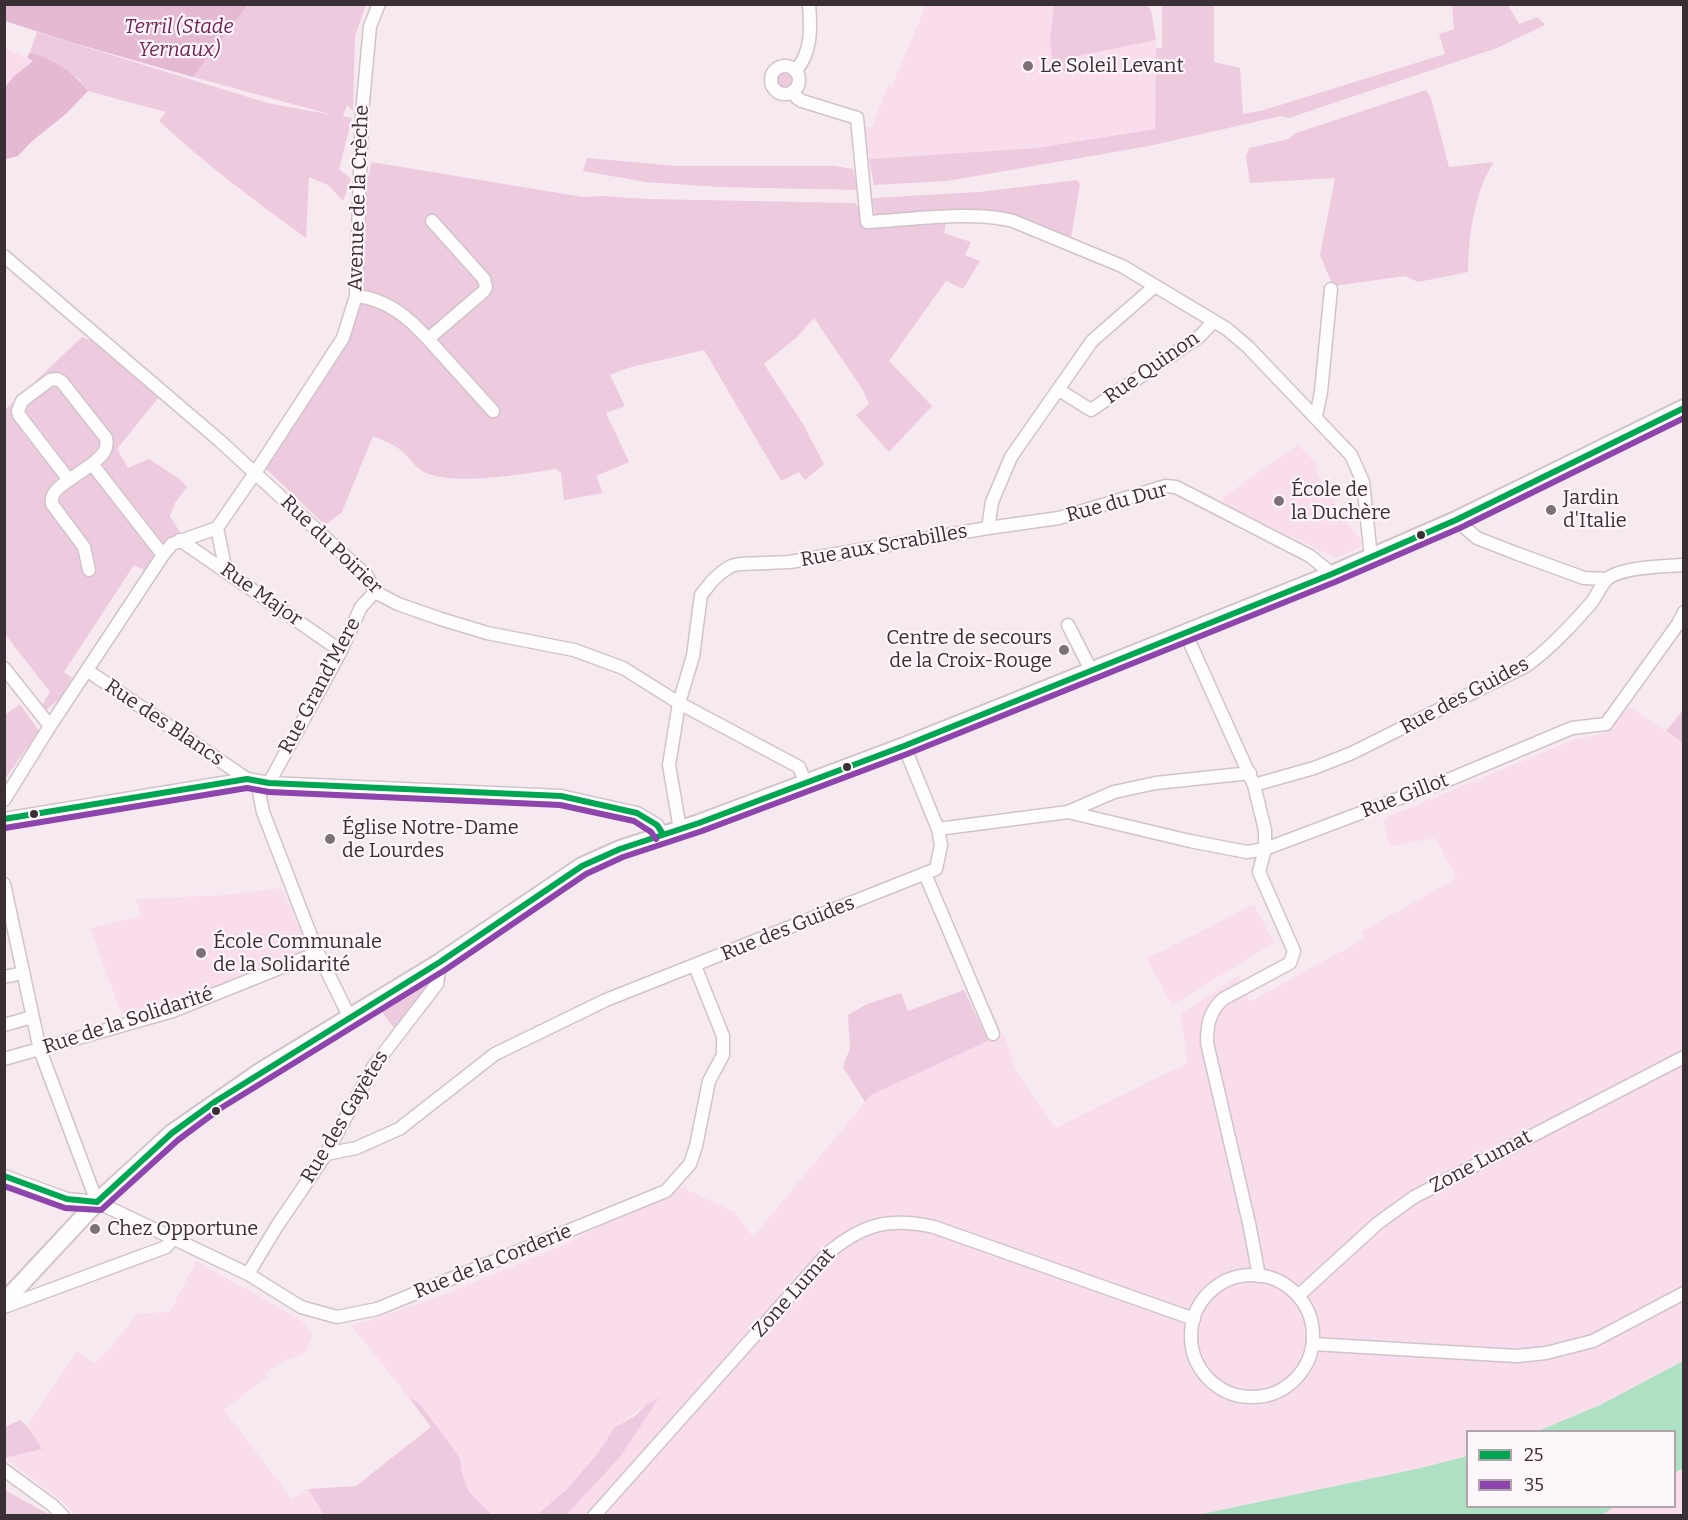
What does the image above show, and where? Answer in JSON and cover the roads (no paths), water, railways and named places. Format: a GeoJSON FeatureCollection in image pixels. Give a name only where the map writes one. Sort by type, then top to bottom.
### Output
{"type":"FeatureCollection","features":[{"type":"Feature","properties":{"kind":"main road"},"geometry":{"type":"LineString","coordinates":[[4,1302],[97,1202],[172,1133],[198,1113],[261,1071],[440,962],[582,866],[620,849],[806,784],[904,746],[1332,574],[1456,520],[1683,408]]}},
{"type":"Feature","properties":{"kind":"street","name":"Avenue de la Crèche"},"geometry":{"type":"LineString","coordinates":[[217,528],[343,338],[356,296],[362,113],[370,26],[379,4]]}},
{"type":"Feature","properties":{"kind":"street"},"geometry":{"type":"LineString","coordinates":[[795,71],[800,66],[806,51],[811,31],[809,4]]}},
{"type":"Feature","properties":{"kind":"street"},"geometry":{"type":"LineString","coordinates":[[782,67],[795,71],[798,83],[793,91],[786,94],[778,92],[771,80],[774,72],[782,67]]}},
{"type":"Feature","properties":{"kind":"street"},"geometry":{"type":"LineString","coordinates":[[793,91],[802,101],[858,118],[867,222],[960,216],[1000,217],[1030,227],[1122,266],[1171,293],[1227,329],[1248,346],[1352,455],[1363,482],[1371,557]]}},
{"type":"Feature","properties":{"kind":"street"},"geometry":{"type":"LineString","coordinates":[[428,339],[486,287],[480,274],[432,221]]}},
{"type":"Feature","properties":{"kind":"street","name":"Rue du Poirier"},"geometry":{"type":"LineString","coordinates":[[4,256],[220,441],[368,576],[375,592],[398,604],[441,620],[487,633],[598,657],[622,668],[680,703],[800,767],[806,784]]}},
{"type":"Feature","properties":{"kind":"street","name":"Rue aux Scrabilles"},"geometry":{"type":"LineString","coordinates":[[680,829],[669,765],[680,703],[693,656],[701,595],[713,580],[731,566],[790,562],[988,528],[992,502],[1011,457],[1092,341],[1155,286]]}},
{"type":"Feature","properties":{"kind":"street"},"geometry":{"type":"LineString","coordinates":[[1316,416],[1321,392],[1331,289]]}},
{"type":"Feature","properties":{"kind":"street"},"geometry":{"type":"LineString","coordinates":[[356,296],[379,301],[402,313],[493,411]]}},
{"type":"Feature","properties":{"kind":"street","name":"Rue Quinon"},"geometry":{"type":"LineString","coordinates":[[1059,390],[1091,411],[1200,336],[1213,322]]}},
{"type":"Feature","properties":{"kind":"street"},"geometry":{"type":"LineString","coordinates":[[69,480],[18,411],[22,401],[50,380],[57,379],[62,382],[106,438],[108,448],[105,452],[54,493],[51,499],[52,504],[84,547],[89,570]]}},
{"type":"Feature","properties":{"kind":"street"},"geometry":{"type":"LineString","coordinates":[[92,464],[163,555]]}},
{"type":"Feature","properties":{"kind":"street","name":"Rue du Dur"},"geometry":{"type":"LineString","coordinates":[[988,528],[1068,516],[1166,486],[1176,487],[1310,556],[1332,574]]}},
{"type":"Feature","properties":{"kind":"street"},"geometry":{"type":"LineString","coordinates":[[1456,520],[1477,538],[1584,579],[1607,579],[1621,573],[1661,566],[1683,565]]}},
{"type":"Feature","properties":{"kind":"street"},"geometry":{"type":"LineString","coordinates":[[88,671],[172,544],[217,528],[226,571]]}},
{"type":"Feature","properties":{"kind":"street","name":"Rue Major"},"geometry":{"type":"LineString","coordinates":[[180,540],[341,651]]}},
{"type":"Feature","properties":{"kind":"street","name":"Rue des Guides"},"geometry":{"type":"LineString","coordinates":[[938,829],[1068,812],[1114,792],[1156,783],[1252,779],[1314,768],[1352,753],[1526,666],[1542,654],[1574,622],[1597,596],[1607,579]]}},
{"type":"Feature","properties":{"kind":"street","name":"Rue Grand'Mere"},"geometry":{"type":"LineString","coordinates":[[258,781],[341,651],[361,607],[375,592]]}},
{"type":"Feature","properties":{"kind":"street","name":"Rue Gillot"},"geometry":{"type":"LineString","coordinates":[[1068,812],[1247,852],[1265,849],[1448,780],[1572,729],[1606,724],[1678,624],[1683,612]]}},
{"type":"Feature","properties":{"kind":"street"},"geometry":{"type":"LineString","coordinates":[[1068,625],[1091,670]]}},
{"type":"Feature","properties":{"kind":"street"},"geometry":{"type":"LineString","coordinates":[[1185,632],[1252,779],[1265,830],[1265,849],[1259,872],[1294,951],[1290,963],[1223,999],[1215,1007],[1208,1020],[1207,1043],[1249,1222],[1258,1276]]}},
{"type":"Feature","properties":{"kind":"street"},"geometry":{"type":"LineString","coordinates":[[4,668],[50,726]]}},
{"type":"Feature","properties":{"kind":"street","name":"Rue des Blancs"},"geometry":{"type":"LineString","coordinates":[[4,800],[50,726],[88,671],[258,781]]}},
{"type":"Feature","properties":{"kind":"street"},"geometry":{"type":"LineString","coordinates":[[904,746],[938,829],[941,845],[936,868],[924,874],[993,1034]]}},
{"type":"Feature","properties":{"kind":"street"},"geometry":{"type":"LineString","coordinates":[[258,781],[263,812],[317,953],[350,1018]]}},
{"type":"Feature","properties":{"kind":"street"},"geometry":{"type":"LineString","coordinates":[[4,819],[258,781],[561,796],[637,813],[657,825],[663,834]]}},
{"type":"Feature","properties":{"kind":"street","name":"Rue des Guides"},"geometry":{"type":"LineString","coordinates":[[326,1154],[357,1148],[399,1129],[495,1054],[606,1000],[924,874]]}},
{"type":"Feature","properties":{"kind":"street"},"geometry":{"type":"LineString","coordinates":[[4,884],[39,1050],[97,1202]]}},
{"type":"Feature","properties":{"kind":"street","name":"Rue de la Solidarité"},"geometry":{"type":"LineString","coordinates":[[4,1059],[173,1011],[317,953]]}},
{"type":"Feature","properties":{"kind":"street","name":"Rue des Gayètes"},"geometry":{"type":"LineString","coordinates":[[248,1274],[277,1226],[326,1154],[373,1066],[437,984],[440,962]]}},
{"type":"Feature","properties":{"kind":"street","name":"Rue de la Corderie"},"geometry":{"type":"LineString","coordinates":[[4,1176],[67,1199],[97,1202],[248,1274],[301,1307],[337,1317],[377,1309],[666,1191],[690,1164],[696,1146],[709,1081],[723,1055],[723,1036],[695,966]]}},
{"type":"Feature","properties":{"kind":"street"},"geometry":{"type":"LineString","coordinates":[[4,977],[23,973]]}},
{"type":"Feature","properties":{"kind":"street"},"geometry":{"type":"LineString","coordinates":[[4,1025],[32,1017]]}},
{"type":"Feature","properties":{"kind":"street","name":"Zone Lumat"},"geometry":{"type":"LineString","coordinates":[[1298,1296],[1378,1223],[1414,1197],[1683,1057]]}},
{"type":"Feature","properties":{"kind":"street","name":"Zone Lumat"},"geometry":{"type":"LineString","coordinates":[[594,1515],[827,1254],[844,1239],[868,1227],[893,1222],[934,1227],[1194,1319]]}},
{"type":"Feature","properties":{"kind":"street"},"geometry":{"type":"LineString","coordinates":[[4,1307],[166,1247],[174,1238]]}},
{"type":"Feature","properties":{"kind":"street"},"geometry":{"type":"LineString","coordinates":[[1258,1276],[1279,1281],[1298,1296],[1310,1316],[1313,1344],[1307,1363],[1291,1383],[1275,1393],[1260,1397],[1242,1396],[1224,1390],[1211,1382],[1199,1366],[1192,1349],[1191,1333],[1200,1305],[1212,1291],[1226,1281],[1237,1277],[1258,1276]]}},
{"type":"Feature","properties":{"kind":"street"},"geometry":{"type":"LineString","coordinates":[[1313,1344],[1516,1356],[1546,1353],[1593,1341],[1683,1293]]}},
{"type":"Feature","properties":{"kind":"street"},"geometry":{"type":"LineString","coordinates":[[4,1470],[63,1515]]}},
{"type":"Feature","properties":{"kind":"place","name":"Le Soleil Levant"},"geometry":{"type":"Point","coordinates":[1028,66]}},
{"type":"Feature","properties":{"kind":"place","name":"École de la Duchère"},"geometry":{"type":"Point","coordinates":[1279,501]}},
{"type":"Feature","properties":{"kind":"place","name":"Jardin d'Italie"},"geometry":{"type":"Point","coordinates":[1551,510]}},
{"type":"Feature","properties":{"kind":"place","name":"Centre de secours de la Croix-Rouge"},"geometry":{"type":"Point","coordinates":[1064,650]}},
{"type":"Feature","properties":{"kind":"place","name":"Église Notre-Dame de Lourdes"},"geometry":{"type":"Point","coordinates":[330,839]}},
{"type":"Feature","properties":{"kind":"place","name":"École Communale de la Solidarité"},"geometry":{"type":"Point","coordinates":[201,953]}},
{"type":"Feature","properties":{"kind":"place","name":"Chez Opportune"},"geometry":{"type":"Point","coordinates":[95,1229]}},
{"type":"Feature","properties":{"kind":"park label","name":"Terril (Stade Yernaux)"},"geometry":{"type":"Point","coordinates":[179,38]}}]}
